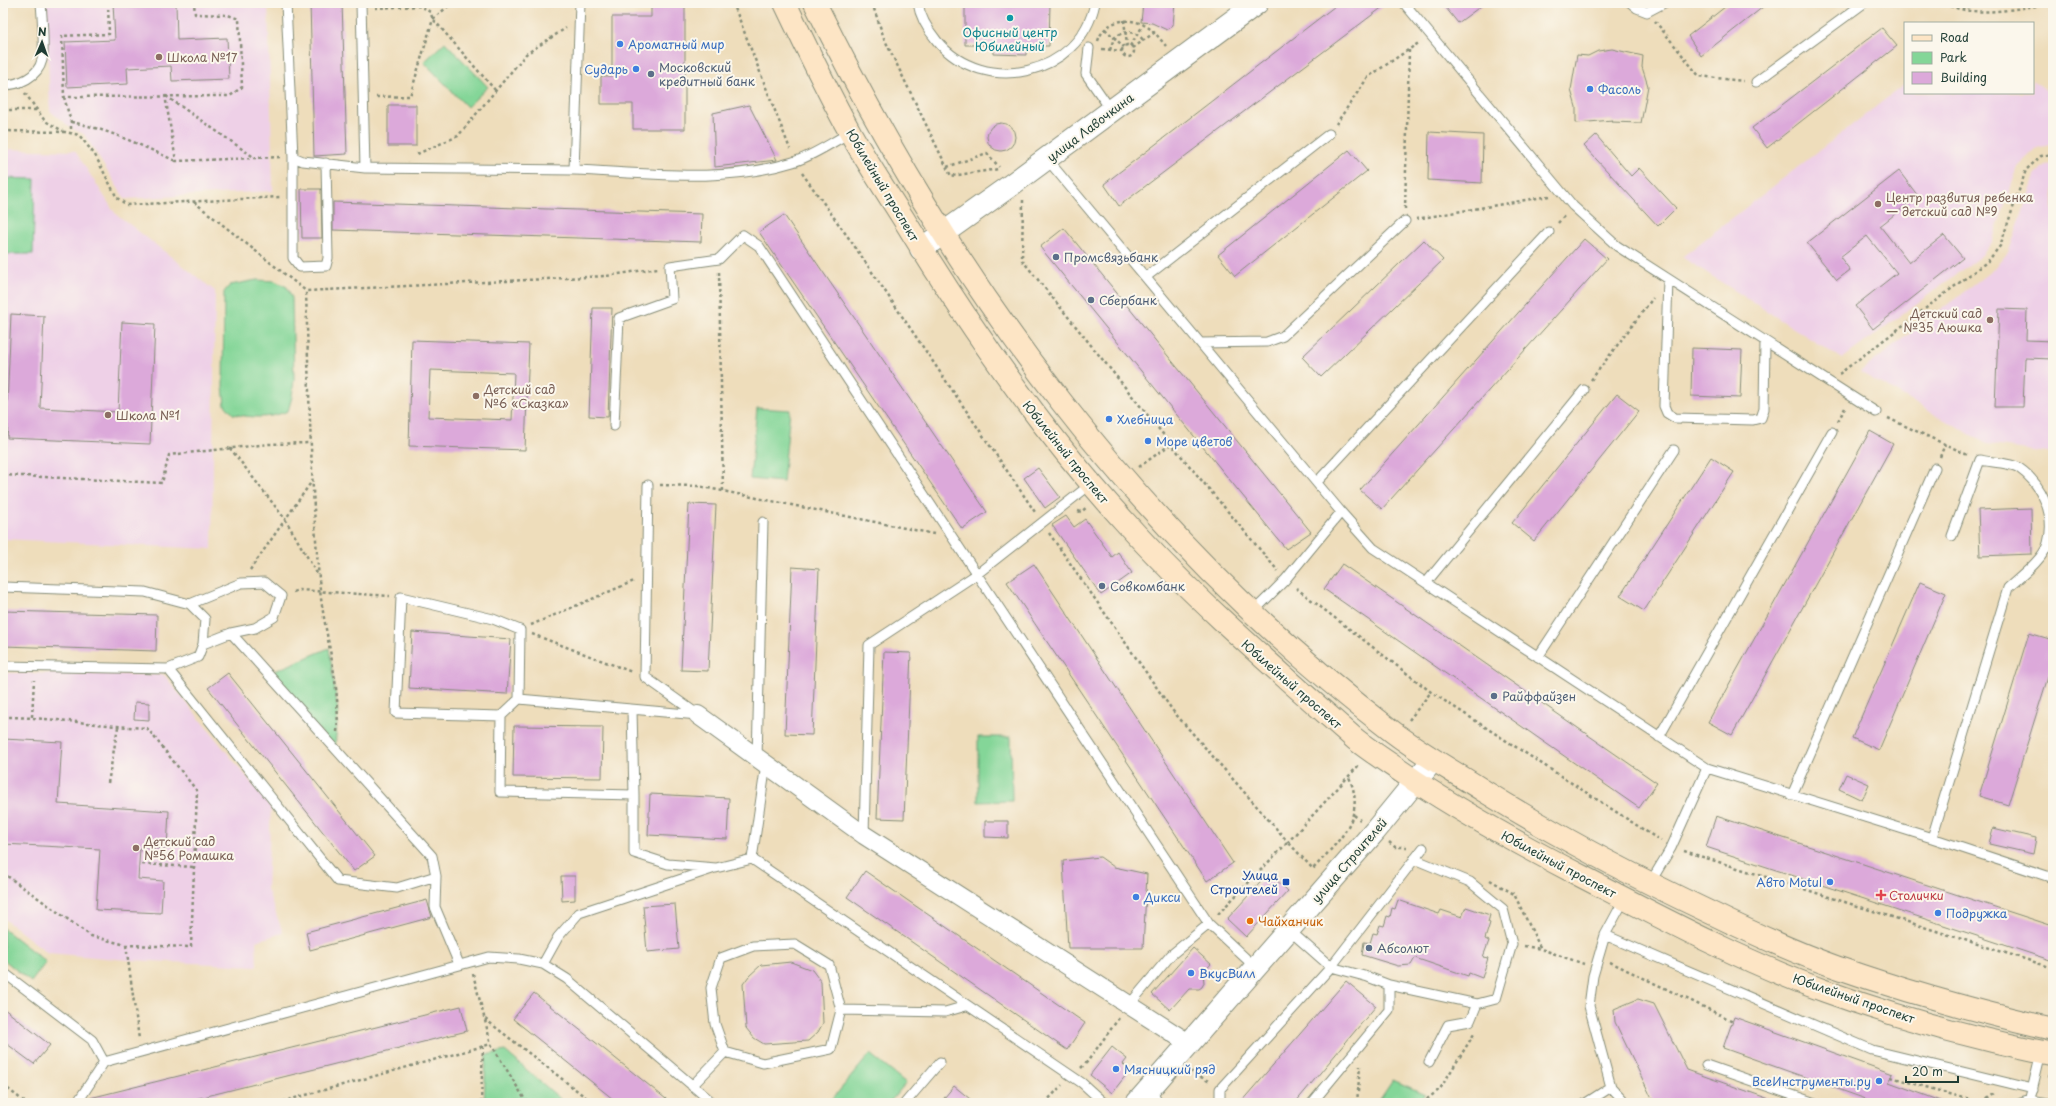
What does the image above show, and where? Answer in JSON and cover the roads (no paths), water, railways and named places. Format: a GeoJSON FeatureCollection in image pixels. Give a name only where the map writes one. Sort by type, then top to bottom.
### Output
{"type":"FeatureCollection","features":[{"type":"Feature","properties":{"kind":"main road","name":"Юбилейный проспект"},"geometry":{"type":"LineString","coordinates":[[785,3],[805,46],[850,133],[921,249],[1014,388],[1091,484],[1126,523],[1232,631],[1373,753],[1453,806],[1510,840],[1755,962],[1824,991],[1892,1014],[1969,1036],[2047,1053]]}},
{"type":"Feature","properties":{"kind":"main road","name":"Юбилейный проспект"},"geometry":{"type":"LineString","coordinates":[[815,3],[851,75],[942,234],[1027,359],[1099,451],[1145,504],[1222,583],[1325,678],[1395,733],[1433,760],[1522,815],[1649,884],[1765,939],[1833,966],[1968,1008],[2053,1029]]}},
{"type":"Feature","properties":{"kind":"street","name":"улица Лавочкина"},"geometry":{"type":"LineString","coordinates":[[921,249],[1047,159],[1111,110],[1258,3]]}},
{"type":"Feature","properties":{"kind":"street"},"geometry":{"type":"LineString","coordinates":[[698,715],[864,835],[1190,1044]]}},
{"type":"Feature","properties":{"kind":"street","name":"улица Строителей"},"geometry":{"type":"LineString","coordinates":[[1148,1098],[1190,1044],[1255,966],[1289,930],[1375,831],[1433,760]]}},
{"type":"Feature","properties":{"kind":"lane"},"geometry":{"type":"LineString","coordinates":[[3,85],[18,83],[30,79],[42,60],[42,3]]}},
{"type":"Feature","properties":{"kind":"lane"},"geometry":{"type":"LineString","coordinates":[[286,3],[293,157],[293,258],[300,268],[326,266],[328,258],[326,163]]}},
{"type":"Feature","properties":{"kind":"lane"},"geometry":{"type":"LineString","coordinates":[[574,170],[580,3]]}},
{"type":"Feature","properties":{"kind":"lane"},"geometry":{"type":"LineString","coordinates":[[918,3],[928,31],[945,51],[965,64],[986,72],[1007,74],[1029,71],[1065,53],[1082,35],[1092,15],[1095,3]]}},
{"type":"Feature","properties":{"kind":"lane"},"geometry":{"type":"LineString","coordinates":[[1404,3],[1573,206],[1616,246],[1828,383],[1876,412]]}},
{"type":"Feature","properties":{"kind":"lane"},"geometry":{"type":"LineString","coordinates":[[1632,3],[1637,8],[1647,12],[1664,3]]}},
{"type":"Feature","properties":{"kind":"lane"},"geometry":{"type":"LineString","coordinates":[[1756,82],[1864,3]]}},
{"type":"Feature","properties":{"kind":"lane"},"geometry":{"type":"LineString","coordinates":[[361,6],[365,168]]}},
{"type":"Feature","properties":{"kind":"lane"},"geometry":{"type":"LineString","coordinates":[[1092,49],[1086,74],[1111,110]]}},
{"type":"Feature","properties":{"kind":"lane"},"geometry":{"type":"LineString","coordinates":[[293,157],[303,161],[365,168],[574,170],[716,176],[749,173],[794,162],[850,133]]}},
{"type":"Feature","properties":{"kind":"lane"},"geometry":{"type":"LineString","coordinates":[[1146,277],[1330,134]]}},
{"type":"Feature","properties":{"kind":"lane"},"geometry":{"type":"LineString","coordinates":[[1047,159],[1317,482],[1340,512],[1373,548],[1707,768],[1932,838],[2053,878]]}},
{"type":"Feature","properties":{"kind":"lane"},"geometry":{"type":"LineString","coordinates":[[1201,343],[1267,342],[1284,336],[1405,221]]}},
{"type":"Feature","properties":{"kind":"lane"},"geometry":{"type":"LineString","coordinates":[[1317,482],[1549,232]]}},
{"type":"Feature","properties":{"kind":"lane"},"geometry":{"type":"LineString","coordinates":[[614,426],[619,318],[672,299],[670,266],[719,259],[743,235],[759,246],[1209,924],[1255,966]]}},
{"type":"Feature","properties":{"kind":"lane"},"geometry":{"type":"LineString","coordinates":[[1668,279],[1664,406],[1668,413],[1675,418],[1753,420],[1761,418],[1764,409],[1765,342]]}},
{"type":"Feature","properties":{"kind":"lane"},"geometry":{"type":"LineString","coordinates":[[1426,583],[1584,390]]}},
{"type":"Feature","properties":{"kind":"lane"},"geometry":{"type":"LineString","coordinates":[[1659,737],[1832,432]]}},
{"type":"Feature","properties":{"kind":"lane"},"geometry":{"type":"LineString","coordinates":[[1538,657],[1674,450]]}},
{"type":"Feature","properties":{"kind":"lane"},"geometry":{"type":"LineString","coordinates":[[1932,838],[2008,588],[2032,567],[2048,543],[2050,513],[2041,491],[2018,467],[1980,460],[1952,536]]}},
{"type":"Feature","properties":{"kind":"lane"},"geometry":{"type":"LineString","coordinates":[[1792,795],[1934,468]]}},
{"type":"Feature","properties":{"kind":"lane"},"geometry":{"type":"LineString","coordinates":[[864,835],[869,645],[977,574],[1091,484]]}},
{"type":"Feature","properties":{"kind":"lane"},"geometry":{"type":"LineString","coordinates":[[648,485],[646,677],[698,715]]}},
{"type":"Feature","properties":{"kind":"lane"},"geometry":{"type":"LineString","coordinates":[[1254,612],[1285,580],[1340,512]]}},
{"type":"Feature","properties":{"kind":"lane"},"geometry":{"type":"LineString","coordinates":[[752,859],[762,761],[763,522]]}},
{"type":"Feature","properties":{"kind":"lane"},"geometry":{"type":"LineString","coordinates":[[190,604],[241,583],[264,582],[281,596],[274,617],[255,628],[231,633],[203,644]]}},
{"type":"Feature","properties":{"kind":"lane"},"geometry":{"type":"LineString","coordinates":[[3,587],[145,592],[190,604],[205,619],[203,644],[198,657],[168,669],[3,666]]}},
{"type":"Feature","properties":{"kind":"lane"},"geometry":{"type":"LineString","coordinates":[[519,700],[520,630],[493,619],[401,596],[396,713],[501,716],[519,700],[698,715]]}},
{"type":"Feature","properties":{"kind":"lane"},"geometry":{"type":"LineString","coordinates":[[231,633],[432,856],[436,876],[435,907],[459,964]]}},
{"type":"Feature","properties":{"kind":"lane"},"geometry":{"type":"LineString","coordinates":[[168,669],[338,881],[397,888],[436,876]]}},
{"type":"Feature","properties":{"kind":"lane"},"geometry":{"type":"LineString","coordinates":[[632,710],[634,853],[668,864],[716,868]]}},
{"type":"Feature","properties":{"kind":"lane"},"geometry":{"type":"LineString","coordinates":[[501,716],[500,792],[634,795]]}},
{"type":"Feature","properties":{"kind":"lane"},"geometry":{"type":"LineString","coordinates":[[1649,884],[1671,848],[1707,768]]}},
{"type":"Feature","properties":{"kind":"lane"},"geometry":{"type":"LineString","coordinates":[[1220,1103],[1220,1089],[1331,967],[1423,848]]}},
{"type":"Feature","properties":{"kind":"lane"},"geometry":{"type":"LineString","coordinates":[[543,964],[558,938],[579,913],[716,868],[752,859],[1071,1076],[1104,1103]]}},
{"type":"Feature","properties":{"kind":"lane"},"geometry":{"type":"LineString","coordinates":[[1289,930],[1331,967],[1368,977],[1388,986],[1476,1004],[1496,999],[1512,944],[1503,909],[1470,882],[1414,859]]}},
{"type":"Feature","properties":{"kind":"lane"},"geometry":{"type":"LineString","coordinates":[[1624,898],[1605,935],[1593,976],[1589,1006],[1611,1087],[1626,1103]]}},
{"type":"Feature","properties":{"kind":"lane"},"geometry":{"type":"LineString","coordinates":[[1129,1005],[1171,955],[1209,924]]}},
{"type":"Feature","properties":{"kind":"lane"},"geometry":{"type":"LineString","coordinates":[[1605,935],[1872,1050],[2033,1089]]}},
{"type":"Feature","properties":{"kind":"lane"},"geometry":{"type":"LineString","coordinates":[[795,944],[829,965],[841,1010],[831,1049],[763,1063],[725,1052],[715,1024],[711,988],[721,958],[753,946],[795,944]]}},
{"type":"Feature","properties":{"kind":"lane"},"geometry":{"type":"LineString","coordinates":[[77,1103],[104,1062],[489,957],[519,959],[543,964],[567,979],[713,1103]]}},
{"type":"Feature","properties":{"kind":"lane"},"geometry":{"type":"LineString","coordinates":[[3,972],[92,1040],[104,1062]]}},
{"type":"Feature","properties":{"kind":"lane"},"geometry":{"type":"LineString","coordinates":[[1312,1103],[1389,1010],[1388,986]]}},
{"type":"Feature","properties":{"kind":"lane"},"geometry":{"type":"LineString","coordinates":[[1429,1062],[1448,1025],[1470,1021],[1476,1004]]}},
{"type":"Feature","properties":{"kind":"lane"},"geometry":{"type":"LineString","coordinates":[[841,1010],[945,1012],[966,1006]]}},
{"type":"Feature","properties":{"kind":"lane"},"geometry":{"type":"LineString","coordinates":[[692,1086],[725,1052]]}},
{"type":"Feature","properties":{"kind":"lane"},"geometry":{"type":"LineString","coordinates":[[2029,1102],[2047,1053]]}},
{"type":"Feature","properties":{"kind":"lane"},"geometry":{"type":"LineString","coordinates":[[905,1103],[940,1062]]}},
{"type":"Feature","properties":{"kind":"lane"},"geometry":{"type":"LineString","coordinates":[[1706,1065],[1815,1103]]}},
{"type":"Feature","properties":{"kind":"lane"},"geometry":{"type":"LineString","coordinates":[[1586,1103],[1611,1087]]}},
{"type":"Feature","properties":{"kind":"lane"},"geometry":{"type":"LineString","coordinates":[[2020,1103],[2047,1103]]}},
{"type":"Feature","properties":{"kind":"place","name":"Офисный центр Юбилейный"},"geometry":{"type":"Point","coordinates":[1010,18]}},
{"type":"Feature","properties":{"kind":"place","name":"Ароматный мир"},"geometry":{"type":"Point","coordinates":[620,44]}},
{"type":"Feature","properties":{"kind":"place","name":"Школа №17"},"geometry":{"type":"Point","coordinates":[159,57]}},
{"type":"Feature","properties":{"kind":"place","name":"Сударь"},"geometry":{"type":"Point","coordinates":[636,69]}},
{"type":"Feature","properties":{"kind":"place","name":"Московский кредитный банк"},"geometry":{"type":"Point","coordinates":[651,74]}},
{"type":"Feature","properties":{"kind":"place","name":"Фасоль"},"geometry":{"type":"Point","coordinates":[1590,89]}},
{"type":"Feature","properties":{"kind":"place","name":"Центр развития ребенка — детский сад №9"},"geometry":{"type":"Point","coordinates":[1878,204]}},
{"type":"Feature","properties":{"kind":"place","name":"Промсвязьбанк"},"geometry":{"type":"Point","coordinates":[1056,257]}},
{"type":"Feature","properties":{"kind":"place","name":"Сбербанк"},"geometry":{"type":"Point","coordinates":[1091,300]}},
{"type":"Feature","properties":{"kind":"place","name":"Детский сад №35 Аюшка"},"geometry":{"type":"Point","coordinates":[1990,320]}},
{"type":"Feature","properties":{"kind":"place","name":"Детский сад №6 «Сказка»"},"geometry":{"type":"Point","coordinates":[476,396]}},
{"type":"Feature","properties":{"kind":"place","name":"Школа №1"},"geometry":{"type":"Point","coordinates":[108,415]}},
{"type":"Feature","properties":{"kind":"place","name":"Хлебница"},"geometry":{"type":"Point","coordinates":[1109,419]}},
{"type":"Feature","properties":{"kind":"place","name":"Море цветов"},"geometry":{"type":"Point","coordinates":[1148,441]}},
{"type":"Feature","properties":{"kind":"place","name":"Совкомбанк"},"geometry":{"type":"Point","coordinates":[1102,586]}},
{"type":"Feature","properties":{"kind":"place","name":"Райффайзен"},"geometry":{"type":"Point","coordinates":[1494,696]}},
{"type":"Feature","properties":{"kind":"place","name":"Детский сад №56 Ромашка"},"geometry":{"type":"Point","coordinates":[136,848]}},
{"type":"Feature","properties":{"kind":"place","name":"Улица Строителей"},"geometry":{"type":"Point","coordinates":[1286,882]}},
{"type":"Feature","properties":{"kind":"place","name":"Авто Motul"},"geometry":{"type":"Point","coordinates":[1830,882]}},
{"type":"Feature","properties":{"kind":"place","name":"Столички"},"geometry":{"type":"Point","coordinates":[1881,895]}},
{"type":"Feature","properties":{"kind":"place","name":"Дикси"},"geometry":{"type":"Point","coordinates":[1136,897]}},
{"type":"Feature","properties":{"kind":"place","name":"Подружка"},"geometry":{"type":"Point","coordinates":[1938,913]}},
{"type":"Feature","properties":{"kind":"place","name":"Чайханчик"},"geometry":{"type":"Point","coordinates":[1250,921]}},
{"type":"Feature","properties":{"kind":"place","name":"Абсолют"},"geometry":{"type":"Point","coordinates":[1369,948]}},
{"type":"Feature","properties":{"kind":"place","name":"ВкусВилл"},"geometry":{"type":"Point","coordinates":[1191,973]}},
{"type":"Feature","properties":{"kind":"place","name":"Мясницкий ряд"},"geometry":{"type":"Point","coordinates":[1116,1069]}},
{"type":"Feature","properties":{"kind":"place","name":"ВсеИнструменты.ру"},"geometry":{"type":"Point","coordinates":[1879,1081]}}]}
